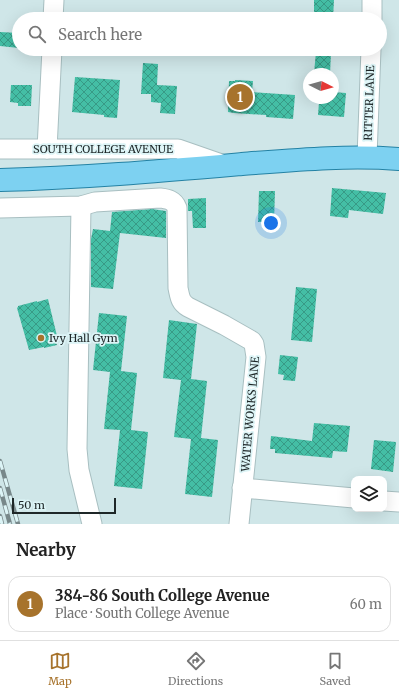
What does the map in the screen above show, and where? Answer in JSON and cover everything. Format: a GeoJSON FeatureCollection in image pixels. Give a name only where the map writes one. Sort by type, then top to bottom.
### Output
{"type":"FeatureCollection","features":[{"type":"Feature","properties":{"kind":"main road","name":"SOUTH COLLEGE AVENUE"},"geometry":{"type":"LineString","coordinates":[[0,180],[73,177],[322,158],[367,157],[399,159]]}},
{"type":"Feature","properties":{"kind":"street"},"geometry":{"type":"LineString","coordinates":[[53,12],[54,0]]}},
{"type":"Feature","properties":{"kind":"street"},"geometry":{"type":"LineString","coordinates":[[372,0],[372,12]]}},
{"type":"Feature","properties":{"kind":"street"},"geometry":{"type":"LineString","coordinates":[[47,149],[52,56]]}},
{"type":"Feature","properties":{"kind":"street","name":"RITTER LANE"},"geometry":{"type":"LineString","coordinates":[[367,157],[371,56]]}},
{"type":"Feature","properties":{"kind":"street","name":"SOUTH COLLEGE AVENUE"},"geometry":{"type":"LineString","coordinates":[[0,149],[178,149],[227,166]]}},
{"type":"Feature","properties":{"kind":"street","name":"WATER WORKS LANE"},"geometry":{"type":"LineString","coordinates":[[0,208],[81,206],[95,202],[160,198],[166,198],[175,203],[177,208],[179,296],[183,303],[188,307],[243,335],[254,344],[256,357],[239,524]]}},
{"type":"Feature","properties":{"kind":"street"},"geometry":{"type":"LineString","coordinates":[[81,206],[77,449],[79,470],[92,524]]}},
{"type":"Feature","properties":{"kind":"street"},"geometry":{"type":"LineString","coordinates":[[242,488],[351,498]]}},
{"type":"Feature","properties":{"kind":"street"},"geometry":{"type":"LineString","coordinates":[[387,501],[399,502]]}},
{"type":"Feature","properties":{"kind":"building"},"geometry":{"type":"Polygon","coordinates":[[[314,0],[334,0],[333,12],[314,12],[314,0]]]}},
{"type":"Feature","properties":{"kind":"building"},"geometry":{"type":"Polygon","coordinates":[[[0,32],[12,33],[12,47],[0,46],[0,32]]]}},
{"type":"Feature","properties":{"kind":"building"},"geometry":{"type":"Polygon","coordinates":[[[316,56],[331,56],[330,68],[314,68],[316,56]]]}},
{"type":"Feature","properties":{"kind":"building"},"geometry":{"type":"Polygon","coordinates":[[[143,63],[158,64],[157,85],[177,86],[175,114],[160,113],[161,103],[151,102],[151,94],[141,94],[143,63]]]}},
{"type":"Feature","properties":{"kind":"building"},"geometry":{"type":"Polygon","coordinates":[[[75,77],[120,80],[117,118],[104,117],[104,115],[72,112],[75,77]]]}},
{"type":"Feature","properties":{"kind":"building"},"geometry":{"type":"Polygon","coordinates":[[[229,81],[253,81],[252,92],[295,95],[293,119],[228,112],[229,81]]]}},
{"type":"Feature","properties":{"kind":"building"},"geometry":{"type":"Polygon","coordinates":[[[11,85],[32,85],[31,106],[18,106],[18,103],[10,102],[11,85]]]}},
{"type":"Feature","properties":{"kind":"building"},"geometry":{"type":"Polygon","coordinates":[[[339,92],[346,93],[344,117],[318,115],[319,104],[339,104],[339,92]]]}},
{"type":"Feature","properties":{"kind":"building"},"geometry":{"type":"Polygon","coordinates":[[[332,188],[386,193],[383,214],[349,210],[348,218],[330,216],[332,188]]]}},
{"type":"Feature","properties":{"kind":"building"},"geometry":{"type":"Polygon","coordinates":[[[259,191],[275,191],[274,222],[258,222],[259,191]]]}},
{"type":"Feature","properties":{"kind":"building"},"geometry":{"type":"Polygon","coordinates":[[[206,198],[206,228],[193,228],[192,211],[188,211],[188,199],[206,198]]]}},
{"type":"Feature","properties":{"kind":"building"},"geometry":{"type":"Polygon","coordinates":[[[152,209],[166,211],[166,238],[120,233],[113,289],[91,287],[91,239],[93,229],[110,231],[112,212],[152,209]]]}},
{"type":"Feature","properties":{"kind":"building"},"geometry":{"type":"Polygon","coordinates":[[[296,287],[317,289],[312,342],[291,340],[296,287]]]}},
{"type":"Feature","properties":{"kind":"building"},"geometry":{"type":"Polygon","coordinates":[[[48,299],[58,340],[56,342],[57,345],[29,350],[17,308],[18,306],[48,299]]]}},
{"type":"Feature","properties":{"kind":"building"},"geometry":{"type":"Polygon","coordinates":[[[99,313],[127,316],[121,371],[137,373],[131,430],[148,432],[142,489],[114,486],[120,430],[104,429],[110,372],[93,370],[99,313]]]}},
{"type":"Feature","properties":{"kind":"building"},"geometry":{"type":"Polygon","coordinates":[[[169,320],[197,324],[191,379],[207,381],[201,438],[218,440],[212,497],[185,494],[191,439],[174,437],[181,380],[163,378],[169,320]]]}},
{"type":"Feature","properties":{"kind":"building"},"geometry":{"type":"Polygon","coordinates":[[[280,355],[298,357],[295,381],[283,380],[284,375],[278,374],[280,355]]]}},
{"type":"Feature","properties":{"kind":"building"},"geometry":{"type":"Polygon","coordinates":[[[314,423],[350,426],[347,452],[333,451],[332,458],[275,453],[275,449],[270,449],[271,436],[312,441],[314,423]]]}},
{"type":"Feature","properties":{"kind":"building"},"geometry":{"type":"Polygon","coordinates":[[[374,440],[396,442],[393,472],[371,469],[374,440]]]}},
{"type":"Feature","properties":{"kind":"railway"},"geometry":{"type":"LineString","coordinates":[[0,461],[18,524]]}},
{"type":"Feature","properties":{"kind":"railway"},"geometry":{"type":"LineString","coordinates":[[0,488],[10,524]]}},
{"type":"Feature","properties":{"kind":"railway"},"geometry":{"type":"LineString","coordinates":[[0,516],[2,524]]}},
{"type":"Feature","properties":{"kind":"place","name":"384-86 South College Avenue"},"geometry":{"type":"Point","coordinates":[240,97]}},
{"type":"Feature","properties":{"kind":"place","name":"Ivy Hall Gym"},"geometry":{"type":"Point","coordinates":[41,338]}}]}
